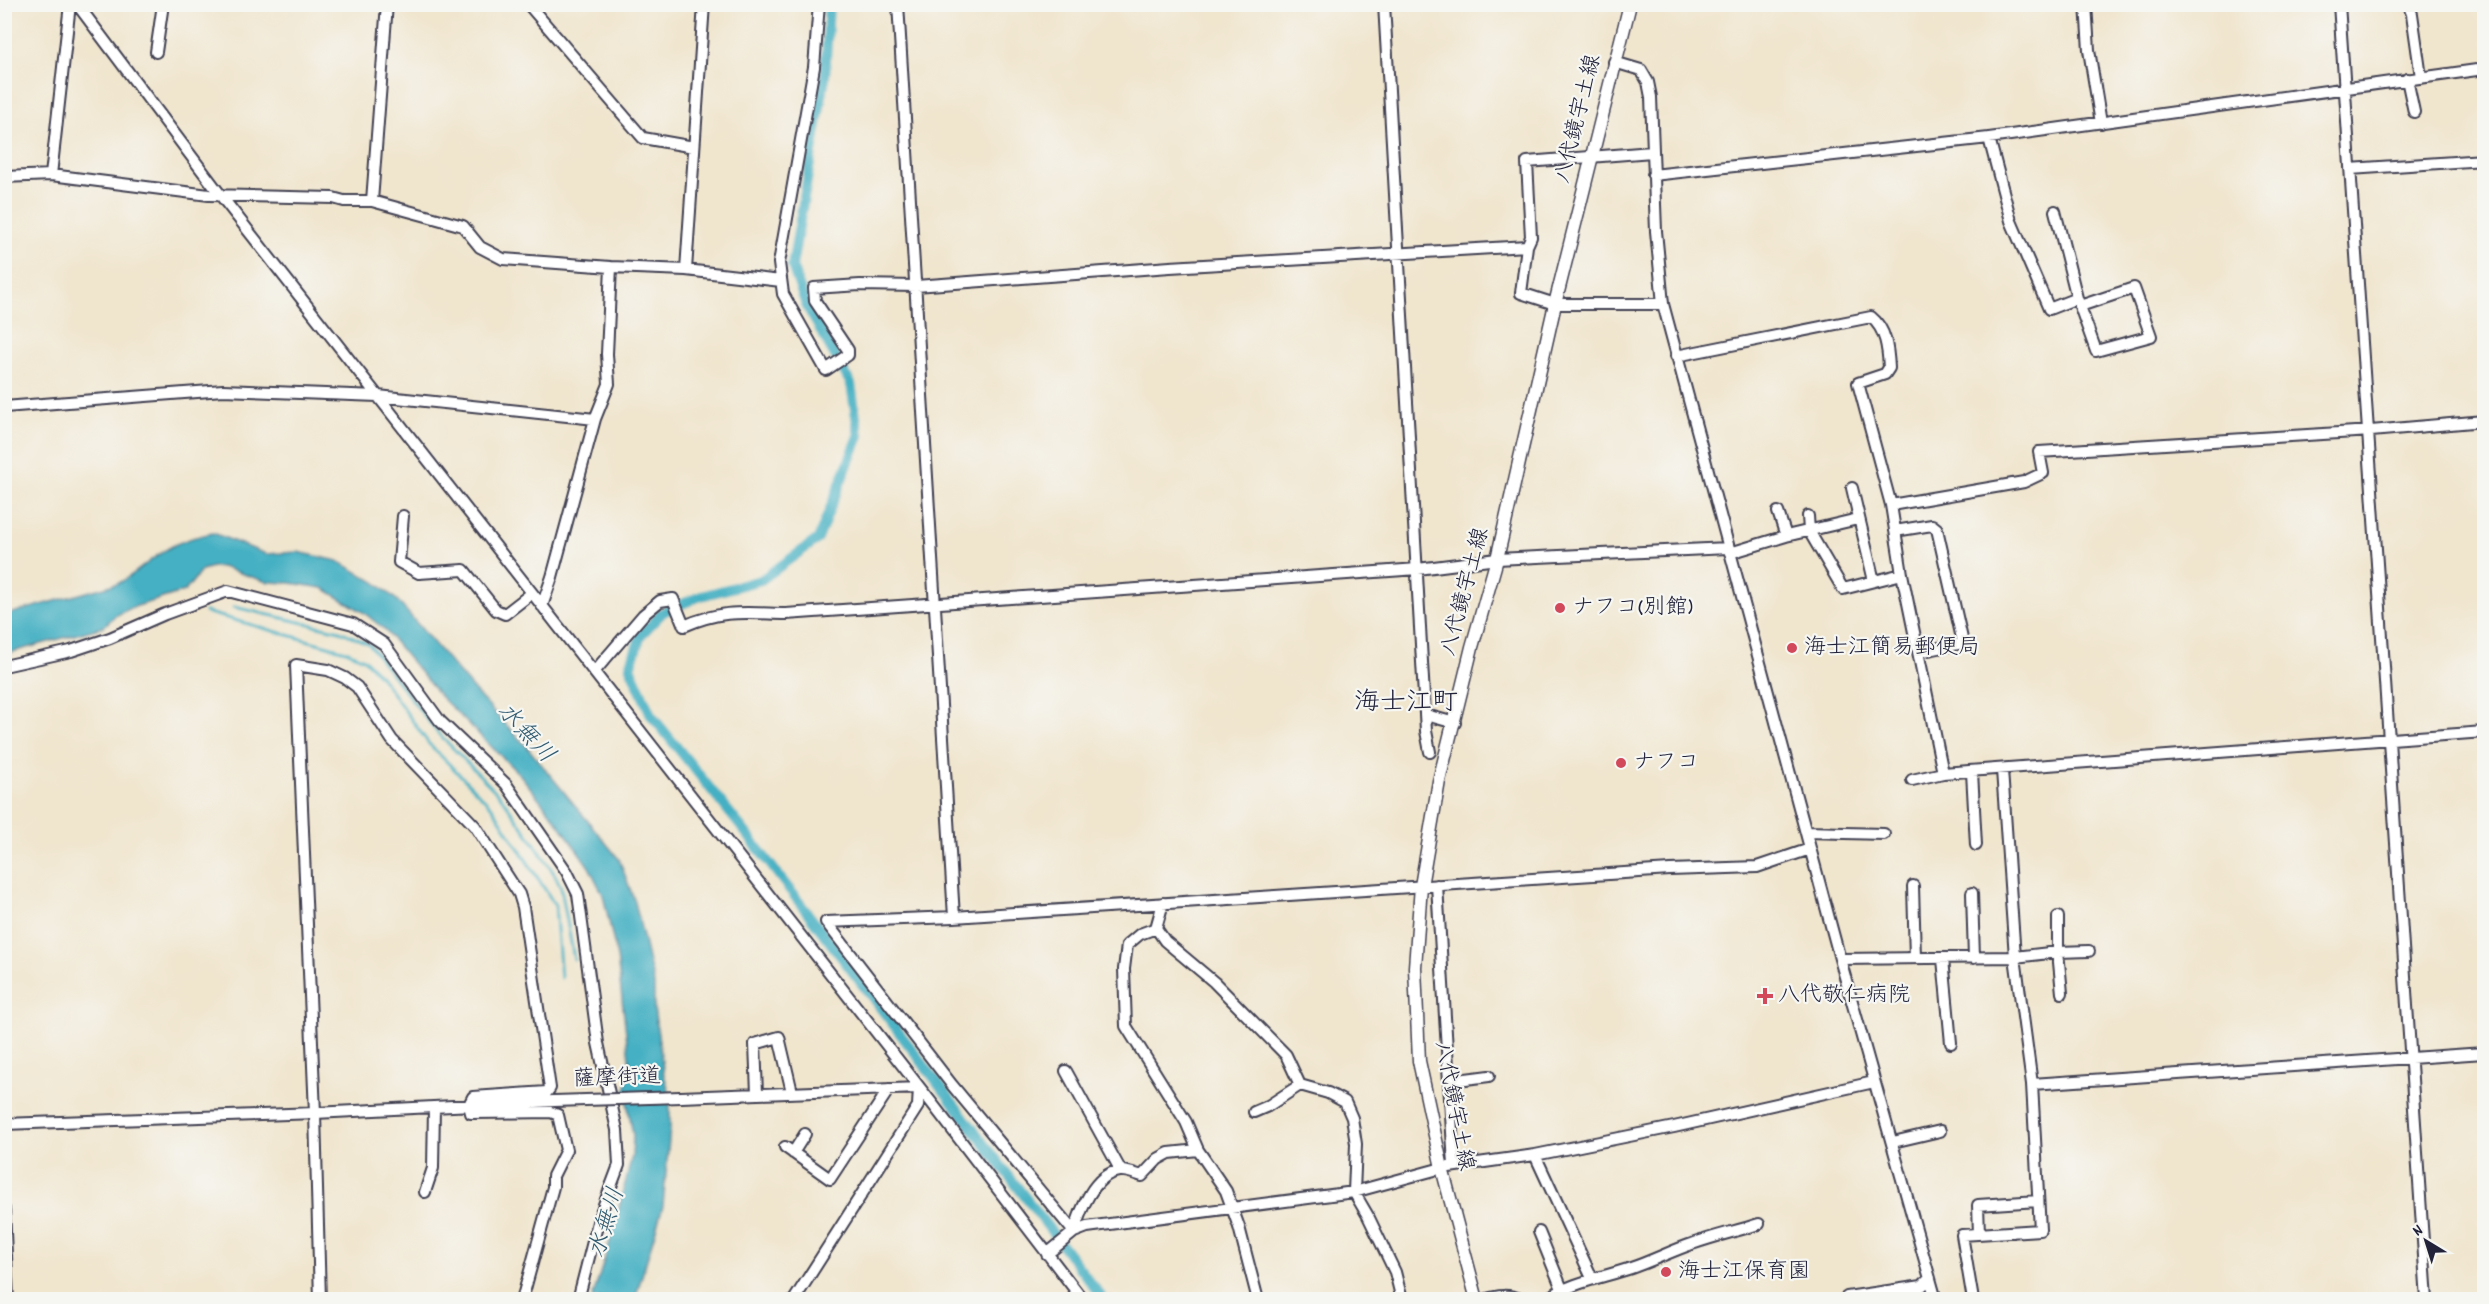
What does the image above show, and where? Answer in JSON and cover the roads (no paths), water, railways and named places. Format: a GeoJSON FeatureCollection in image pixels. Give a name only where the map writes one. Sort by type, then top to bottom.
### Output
{"type":"FeatureCollection","features":[{"type":"Feature","properties":{"kind":"main road","name":"八代鏡宇土線"},"geometry":{"type":"LineString","coordinates":[[1477,1299],[1448,1166],[1419,1061],[1415,967],[1421,886],[1439,781],[1472,647],[1497,559],[1555,304],[1630,4]]}},
{"type":"Feature","properties":{"kind":"street"},"geometry":{"type":"LineString","coordinates":[[51,175],[70,4]]}},
{"type":"Feature","properties":{"kind":"street"},"geometry":{"type":"LineString","coordinates":[[76,4],[222,196],[1083,1299]]}},
{"type":"Feature","properties":{"kind":"street"},"geometry":{"type":"LineString","coordinates":[[156,52],[163,4]]}},
{"type":"Feature","properties":{"kind":"street"},"geometry":{"type":"LineString","coordinates":[[372,201],[387,4]]}},
{"type":"Feature","properties":{"kind":"street"},"geometry":{"type":"LineString","coordinates":[[528,4],[643,138],[694,147]]}},
{"type":"Feature","properties":{"kind":"street"},"geometry":{"type":"LineString","coordinates":[[686,270],[704,4]]}},
{"type":"Feature","properties":{"kind":"street"},"geometry":{"type":"LineString","coordinates":[[819,4],[814,68],[779,263],[783,294],[826,370],[848,356],[848,350],[815,301],[814,288],[860,285],[916,286],[1170,267],[1527,246]]}},
{"type":"Feature","properties":{"kind":"street"},"geometry":{"type":"LineString","coordinates":[[898,4],[954,916]]}},
{"type":"Feature","properties":{"kind":"street"},"geometry":{"type":"LineString","coordinates":[[1384,4],[1430,752]]}},
{"type":"Feature","properties":{"kind":"street"},"geometry":{"type":"LineString","coordinates":[[2086,4],[2089,50],[2101,123]]}},
{"type":"Feature","properties":{"kind":"street"},"geometry":{"type":"LineString","coordinates":[[2339,4],[2370,431],[2427,1299]]}},
{"type":"Feature","properties":{"kind":"street"},"geometry":{"type":"LineString","coordinates":[[2408,4],[2412,14],[2421,77]]}},
{"type":"Feature","properties":{"kind":"street"},"geometry":{"type":"LineString","coordinates":[[1614,62],[1641,70],[1648,82],[1651,97],[1653,175],[1663,304],[1840,959],[1936,1299]]}},
{"type":"Feature","properties":{"kind":"street"},"geometry":{"type":"LineString","coordinates":[[1653,175],[1989,138],[2484,69]]}},
{"type":"Feature","properties":{"kind":"street"},"geometry":{"type":"LineString","coordinates":[[2407,79],[2414,112]]}},
{"type":"Feature","properties":{"kind":"street"},"geometry":{"type":"LineString","coordinates":[[1989,138],[2012,221],[2049,309],[2078,302],[2134,288],[2151,336],[2096,351],[2078,302],[2055,211]]}},
{"type":"Feature","properties":{"kind":"street"},"geometry":{"type":"LineString","coordinates":[[1652,152],[1527,162],[1532,237],[1527,246],[1521,293],[1555,304],[1663,304]]}},
{"type":"Feature","properties":{"kind":"street"},"geometry":{"type":"LineString","coordinates":[[2350,169],[2484,160]]}},
{"type":"Feature","properties":{"kind":"street"},"geometry":{"type":"LineString","coordinates":[[4,177],[51,175],[222,196],[372,201],[463,226],[480,247],[503,259],[686,270],[781,281]]}},
{"type":"Feature","properties":{"kind":"street"},"geometry":{"type":"LineString","coordinates":[[542,606],[595,419],[609,384],[607,354],[611,267]]}},
{"type":"Feature","properties":{"kind":"street"},"geometry":{"type":"LineString","coordinates":[[1676,356],[1871,317],[1883,330],[1889,368],[1885,374],[1858,383],[1891,505],[1902,574],[1943,773]]}},
{"type":"Feature","properties":{"kind":"street"},"geometry":{"type":"LineString","coordinates":[[4,407],[223,390],[378,396],[595,419]]}},
{"type":"Feature","properties":{"kind":"street"},"geometry":{"type":"LineString","coordinates":[[1891,505],[2024,482],[2043,473],[2039,452],[2484,422]]}},
{"type":"Feature","properties":{"kind":"street"},"geometry":{"type":"LineString","coordinates":[[1852,488],[1874,581]]}},
{"type":"Feature","properties":{"kind":"street"},"geometry":{"type":"LineString","coordinates":[[1778,512],[1786,536]]}},
{"type":"Feature","properties":{"kind":"street"},"geometry":{"type":"LineString","coordinates":[[403,516],[399,562],[419,573],[464,570],[496,610],[505,614],[532,593]]}},
{"type":"Feature","properties":{"kind":"street"},"geometry":{"type":"LineString","coordinates":[[1808,516],[1809,531],[1843,589],[1902,574]]}},
{"type":"Feature","properties":{"kind":"street"},"geometry":{"type":"LineString","coordinates":[[594,672],[643,615],[660,601],[673,599],[684,626],[709,615],[727,613],[786,614],[1418,569],[1497,559],[1729,550],[1858,519]]}},
{"type":"Feature","properties":{"kind":"street"},"geometry":{"type":"LineString","coordinates":[[1895,531],[1932,525],[1937,529],[1963,643],[1919,652]]}},
{"type":"Feature","properties":{"kind":"street"},"geometry":{"type":"LineString","coordinates":[[4,666],[72,651],[228,591],[353,624],[384,644],[440,721],[506,784],[567,872],[578,894],[598,1043],[617,1130],[619,1165],[599,1218],[578,1299]]}},
{"type":"Feature","properties":{"kind":"street"},"geometry":{"type":"LineString","coordinates":[[320,1299],[315,1113],[296,665],[328,670],[357,687],[392,740],[476,826],[519,894],[523,907],[550,1088],[547,1092],[473,1097],[469,1105],[471,1113],[551,1112],[558,1115],[566,1150],[553,1176],[553,1187],[542,1231],[522,1299]]}},
{"type":"Feature","properties":{"kind":"street"},"geometry":{"type":"LineString","coordinates":[[1426,716],[1455,723]]}},
{"type":"Feature","properties":{"kind":"street"},"geometry":{"type":"LineString","coordinates":[[1912,780],[1943,773],[2484,732]]}},
{"type":"Feature","properties":{"kind":"street"},"geometry":{"type":"LineString","coordinates":[[1973,1299],[1962,1235],[2040,1230],[2032,1084],[2015,957],[2002,770]]}},
{"type":"Feature","properties":{"kind":"street"},"geometry":{"type":"LineString","coordinates":[[1972,772],[1976,845]]}},
{"type":"Feature","properties":{"kind":"street"},"geometry":{"type":"LineString","coordinates":[[1806,832],[1884,834]]}},
{"type":"Feature","properties":{"kind":"street"},"geometry":{"type":"LineString","coordinates":[[1074,1232],[952,1085],[826,922],[954,916],[1670,870],[1757,867],[1810,849]]}},
{"type":"Feature","properties":{"kind":"street"},"geometry":{"type":"LineString","coordinates":[[1437,885],[1450,1081],[1448,1166]]}},
{"type":"Feature","properties":{"kind":"street"},"geometry":{"type":"LineString","coordinates":[[1913,886],[1915,958]]}},
{"type":"Feature","properties":{"kind":"street"},"geometry":{"type":"LineString","coordinates":[[1972,893],[1974,958]]}},
{"type":"Feature","properties":{"kind":"street"},"geometry":{"type":"LineString","coordinates":[[1163,903],[1156,928],[1164,941],[1214,982],[1286,1055],[1300,1085],[1328,1093],[1346,1102],[1352,1118],[1356,1144],[1354,1192],[1395,1272],[1402,1299]]}},
{"type":"Feature","properties":{"kind":"street"},"geometry":{"type":"LineString","coordinates":[[2058,917],[2058,952],[2062,993]]}},
{"type":"Feature","properties":{"kind":"street"},"geometry":{"type":"LineString","coordinates":[[1156,928],[1140,934],[1127,945],[1124,969],[1126,1026],[1186,1122],[1198,1150],[1226,1191],[1239,1227],[1258,1299]]}},
{"type":"Feature","properties":{"kind":"street"},"geometry":{"type":"LineString","coordinates":[[1840,959],[2015,957],[2089,951]]}},
{"type":"Feature","properties":{"kind":"street"},"geometry":{"type":"LineString","coordinates":[[1942,959],[1951,1042]]}},
{"type":"Feature","properties":{"kind":"street"},"geometry":{"type":"LineString","coordinates":[[757,1093],[755,1044],[779,1037],[792,1092]]}},
{"type":"Feature","properties":{"kind":"street"},"geometry":{"type":"LineString","coordinates":[[2032,1084],[2484,1053]]}},
{"type":"Feature","properties":{"kind":"street"},"geometry":{"type":"LineString","coordinates":[[1066,1071],[1121,1171]]}},
{"type":"Feature","properties":{"kind":"street"},"geometry":{"type":"LineString","coordinates":[[1450,1081],[1489,1076]]}},
{"type":"Feature","properties":{"kind":"street"},"geometry":{"type":"LineString","coordinates":[[1047,1254],[1074,1232],[1087,1227],[1354,1192],[1448,1166],[1535,1155],[1674,1127],[1874,1082]]}},
{"type":"Feature","properties":{"kind":"street"},"geometry":{"type":"LineString","coordinates":[[1254,1112],[1268,1106],[1300,1085]]}},
{"type":"Feature","properties":{"kind":"street"},"geometry":{"type":"LineString","coordinates":[[794,1299],[918,1106],[919,1088]]}},
{"type":"Feature","properties":{"kind":"street","name":"薩摩街道"},"geometry":{"type":"LineString","coordinates":[[4,1124],[919,1088]]}},
{"type":"Feature","properties":{"kind":"street"},"geometry":{"type":"LineString","coordinates":[[805,1134],[789,1150],[830,1179],[889,1089]]}},
{"type":"Feature","properties":{"kind":"street"},"geometry":{"type":"LineString","coordinates":[[425,1192],[433,1168],[434,1107]]}},
{"type":"Feature","properties":{"kind":"street"},"geometry":{"type":"LineString","coordinates":[[1893,1143],[1940,1131]]}},
{"type":"Feature","properties":{"kind":"street"},"geometry":{"type":"LineString","coordinates":[[1074,1232],[1079,1214],[1102,1178],[1121,1171],[1142,1176],[1158,1159],[1168,1153],[1198,1150]]}},
{"type":"Feature","properties":{"kind":"street"},"geometry":{"type":"LineString","coordinates":[[1535,1155],[1592,1278]]}},
{"type":"Feature","properties":{"kind":"street"},"geometry":{"type":"LineString","coordinates":[[1979,1234],[1975,1203],[2038,1201]]}},
{"type":"Feature","properties":{"kind":"street"},"geometry":{"type":"LineString","coordinates":[[4,1209],[8,1299]]}},
{"type":"Feature","properties":{"kind":"street"},"geometry":{"type":"LineString","coordinates":[[1545,1299],[1562,1288],[1592,1278],[1601,1278],[1691,1244],[1759,1224]]}},
{"type":"Feature","properties":{"kind":"street"},"geometry":{"type":"LineString","coordinates":[[1539,1232],[1562,1288]]}},
{"type":"Feature","properties":{"kind":"street"},"geometry":{"type":"LineString","coordinates":[[1843,1299],[1922,1287],[1930,1278]]}},
{"type":"Feature","properties":{"kind":"street"},"geometry":{"type":"LineString","coordinates":[[1484,1299],[1497,1295],[1524,1299]]}},
{"type":"Feature","properties":{"kind":"water"},"geometry":{"type":"Polygon","coordinates":[[[213,533],[266,554],[298,552],[338,561],[375,582],[397,600],[479,696],[528,748],[619,859],[635,902],[654,984],[654,1008],[664,1075],[670,1094],[670,1128],[663,1206],[635,1299],[592,1299],[612,1235],[632,1156],[633,1135],[625,1091],[630,1067],[617,957],[603,895],[589,867],[557,821],[521,776],[440,696],[384,629],[363,612],[323,588],[267,582],[222,567],[212,567],[202,570],[185,591],[131,608],[115,616],[103,627],[5,654],[5,615],[119,583],[174,545],[213,533]]]}},
{"type":"Feature","properties":{"kind":"waterway"},"geometry":{"type":"LineString","coordinates":[[829,4],[825,78],[792,266],[806,305],[851,384],[859,436],[818,539],[761,580],[701,596],[663,612],[641,635],[630,667],[651,715],[750,838],[1104,1300]]}},
{"type":"Feature","properties":{"kind":"waterway"},"geometry":{"type":"LineString","coordinates":[[234,607],[340,631],[369,644],[437,732],[502,798],[555,875],[561,888],[574,959]]}},
{"type":"Feature","properties":{"kind":"waterway"},"geometry":{"type":"LineString","coordinates":[[205,612],[346,651],[364,659],[381,677],[429,744],[492,807],[555,905],[561,978]]}},
{"type":"Feature","properties":{"kind":"place","name":"ナフコ(別館)"},"geometry":{"type":"Point","coordinates":[1560,608]}},
{"type":"Feature","properties":{"kind":"place","name":"海士江簡易郵便局"},"geometry":{"type":"Point","coordinates":[1792,648]}},
{"type":"Feature","properties":{"kind":"place","name":"ナフコ"},"geometry":{"type":"Point","coordinates":[1621,763]}},
{"type":"Feature","properties":{"kind":"place","name":"八代敬仁病院"},"geometry":{"type":"Point","coordinates":[1765,996]}},
{"type":"Feature","properties":{"kind":"place","name":"海士江保育園"},"geometry":{"type":"Point","coordinates":[1666,1272]}},
{"type":"Feature","properties":{"kind":"district","name":"海士江町"},"geometry":{"type":"Point","coordinates":[1406,703]}},
{"type":"Feature","properties":{"kind":"water label","name":"水無川"},"geometry":{"type":"Point","coordinates":[525,734]}},
{"type":"Feature","properties":{"kind":"water label","name":"水無川"},"geometry":{"type":"Point","coordinates":[608,1223]}}]}
